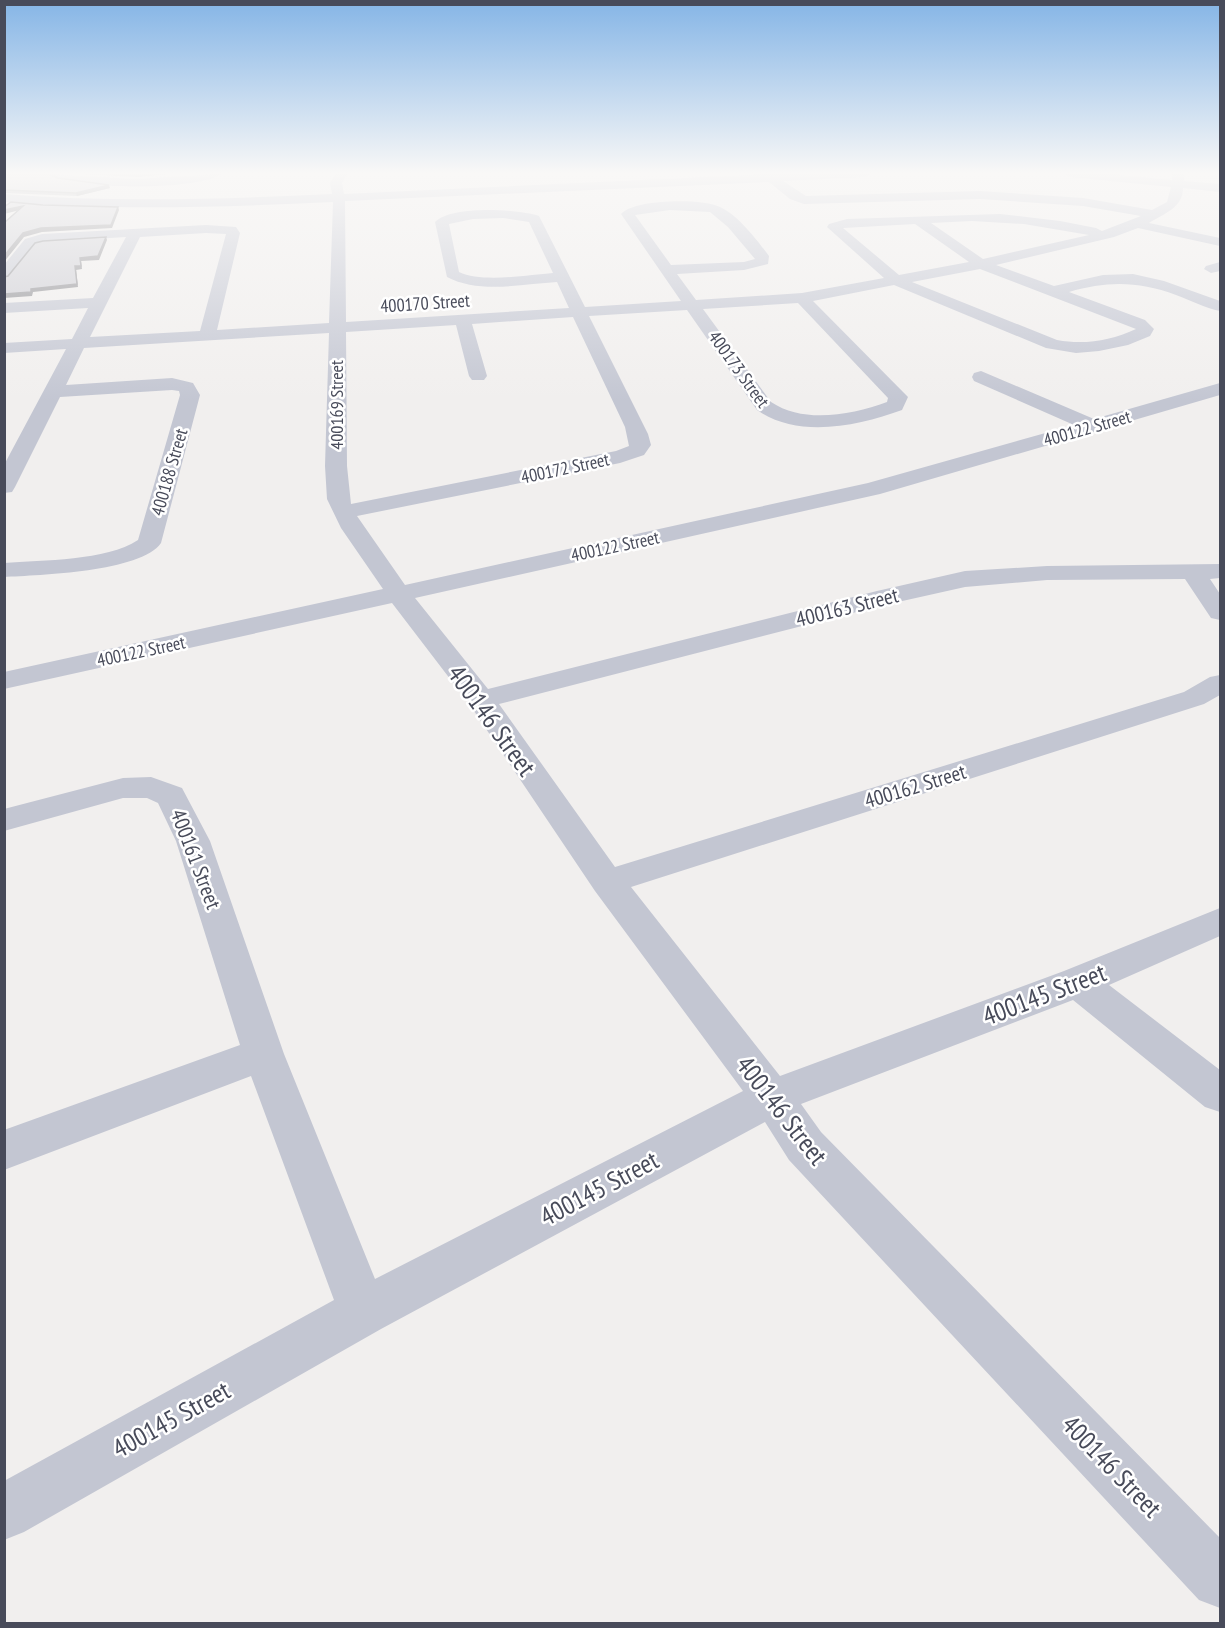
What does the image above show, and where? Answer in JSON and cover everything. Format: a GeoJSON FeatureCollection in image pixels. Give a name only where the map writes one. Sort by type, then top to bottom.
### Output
{"type":"FeatureCollection","features":[{"type":"Feature","properties":{"kind":"street"},"geometry":{"type":"LineString","coordinates":[[4,275],[24,250]]}},
{"type":"Feature","properties":{"kind":"street"},"geometry":{"type":"LineString","coordinates":[[4,487],[126,250]]}},
{"type":"Feature","properties":{"kind":"street"},"geometry":{"type":"LineString","coordinates":[[207,336],[229,250]]}},
{"type":"Feature","properties":{"kind":"street","name":"400169 Street"},"geometry":{"type":"LineString","coordinates":[[338,250],[337,486],[343,512],[399,594]]}},
{"type":"Feature","properties":{"kind":"street"},"geometry":{"type":"LineString","coordinates":[[447,250],[452,274],[458,279],[481,281],[563,277]]}},
{"type":"Feature","properties":{"kind":"street"},"geometry":{"type":"LineString","coordinates":[[549,250],[580,313]]}},
{"type":"Feature","properties":{"kind":"street"},"geometry":{"type":"LineString","coordinates":[[654,250],[694,306]]}},
{"type":"Feature","properties":{"kind":"street"},"geometry":{"type":"LineString","coordinates":[[668,270],[761,263],[764,259],[755,250]]}},
{"type":"Feature","properties":{"kind":"street"},"geometry":{"type":"LineString","coordinates":[[861,250],[897,281],[1062,347],[1075,349],[1101,346],[1144,332],[1146,329],[1139,324],[981,264],[961,250]]}},
{"type":"Feature","properties":{"kind":"street","name":"400170 Street"},"geometry":{"type":"LineString","coordinates":[[4,348],[802,298],[897,281],[1041,250]]}},
{"type":"Feature","properties":{"kind":"street"},"geometry":{"type":"LineString","coordinates":[[1051,292],[1108,279],[1126,278],[1146,281],[1221,306]]}},
{"type":"Feature","properties":{"kind":"street","name":"400173 Street"},"geometry":{"type":"LineString","coordinates":[[694,306],[770,412],[781,417],[806,421],[865,415],[895,406],[898,397],[802,298]]}},
{"type":"Feature","properties":{"kind":"street"},"geometry":{"type":"LineString","coordinates":[[4,308],[98,303]]}},
{"type":"Feature","properties":{"kind":"street","name":"400172 Street"},"geometry":{"type":"LineString","coordinates":[[343,512],[609,459],[634,453],[640,448],[641,443],[635,427],[580,313]]}},
{"type":"Feature","properties":{"kind":"street"},"geometry":{"type":"LineString","coordinates":[[463,320],[478,376]]}},
{"type":"Feature","properties":{"kind":"street"},"geometry":{"type":"LineString","coordinates":[[981,377],[1094,426]]}},
{"type":"Feature","properties":{"kind":"street","name":"400188 Street"},"geometry":{"type":"LineString","coordinates":[[4,570],[119,557],[144,549],[149,543],[190,395],[186,387],[172,384],[53,392]]}},
{"type":"Feature","properties":{"kind":"street","name":"400122 Street"},"geometry":{"type":"LineString","coordinates":[[4,681],[872,489],[1221,389]]}},
{"type":"Feature","properties":{"kind":"street"},"geometry":{"type":"LineString","coordinates":[[1192,571],[1221,612]]}},
{"type":"Feature","properties":{"kind":"street","name":"400163 Street"},"geometry":{"type":"LineString","coordinates":[[481,700],[964,579],[1047,573],[1221,571]]}},
{"type":"Feature","properties":{"kind":"street","name":"400146 Street"},"geometry":{"type":"LineString","coordinates":[[399,594],[481,700],[606,882],[772,1097],[806,1146],[1221,1579]]}},
{"type":"Feature","properties":{"kind":"street","name":"400162 Street"},"geometry":{"type":"LineString","coordinates":[[606,882],[1212,698]]}},
{"type":"Feature","properties":{"kind":"street","name":"400161 Street"},"geometry":{"type":"LineString","coordinates":[[4,820],[123,788],[151,787],[171,796],[193,841],[263,1053],[363,1311]]}},
{"type":"Feature","properties":{"kind":"street","name":"400145 Street"},"geometry":{"type":"LineString","coordinates":[[4,1512],[363,1311],[772,1097],[1078,982],[1221,921]]}},
{"type":"Feature","properties":{"kind":"street"},"geometry":{"type":"LineString","coordinates":[[1078,982],[1221,1094]]}},
{"type":"Feature","properties":{"kind":"street"},"geometry":{"type":"LineString","coordinates":[[4,1150],[27,1144],[263,1053]]}},
{"type":"Feature","properties":{"kind":"building"},"geometry":{"type":"Polygon","coordinates":[[[29,250],[101,250],[98,256],[80,258],[81,266],[75,266],[77,284],[4,294],[4,277],[8,276],[29,250]]]}}]}
